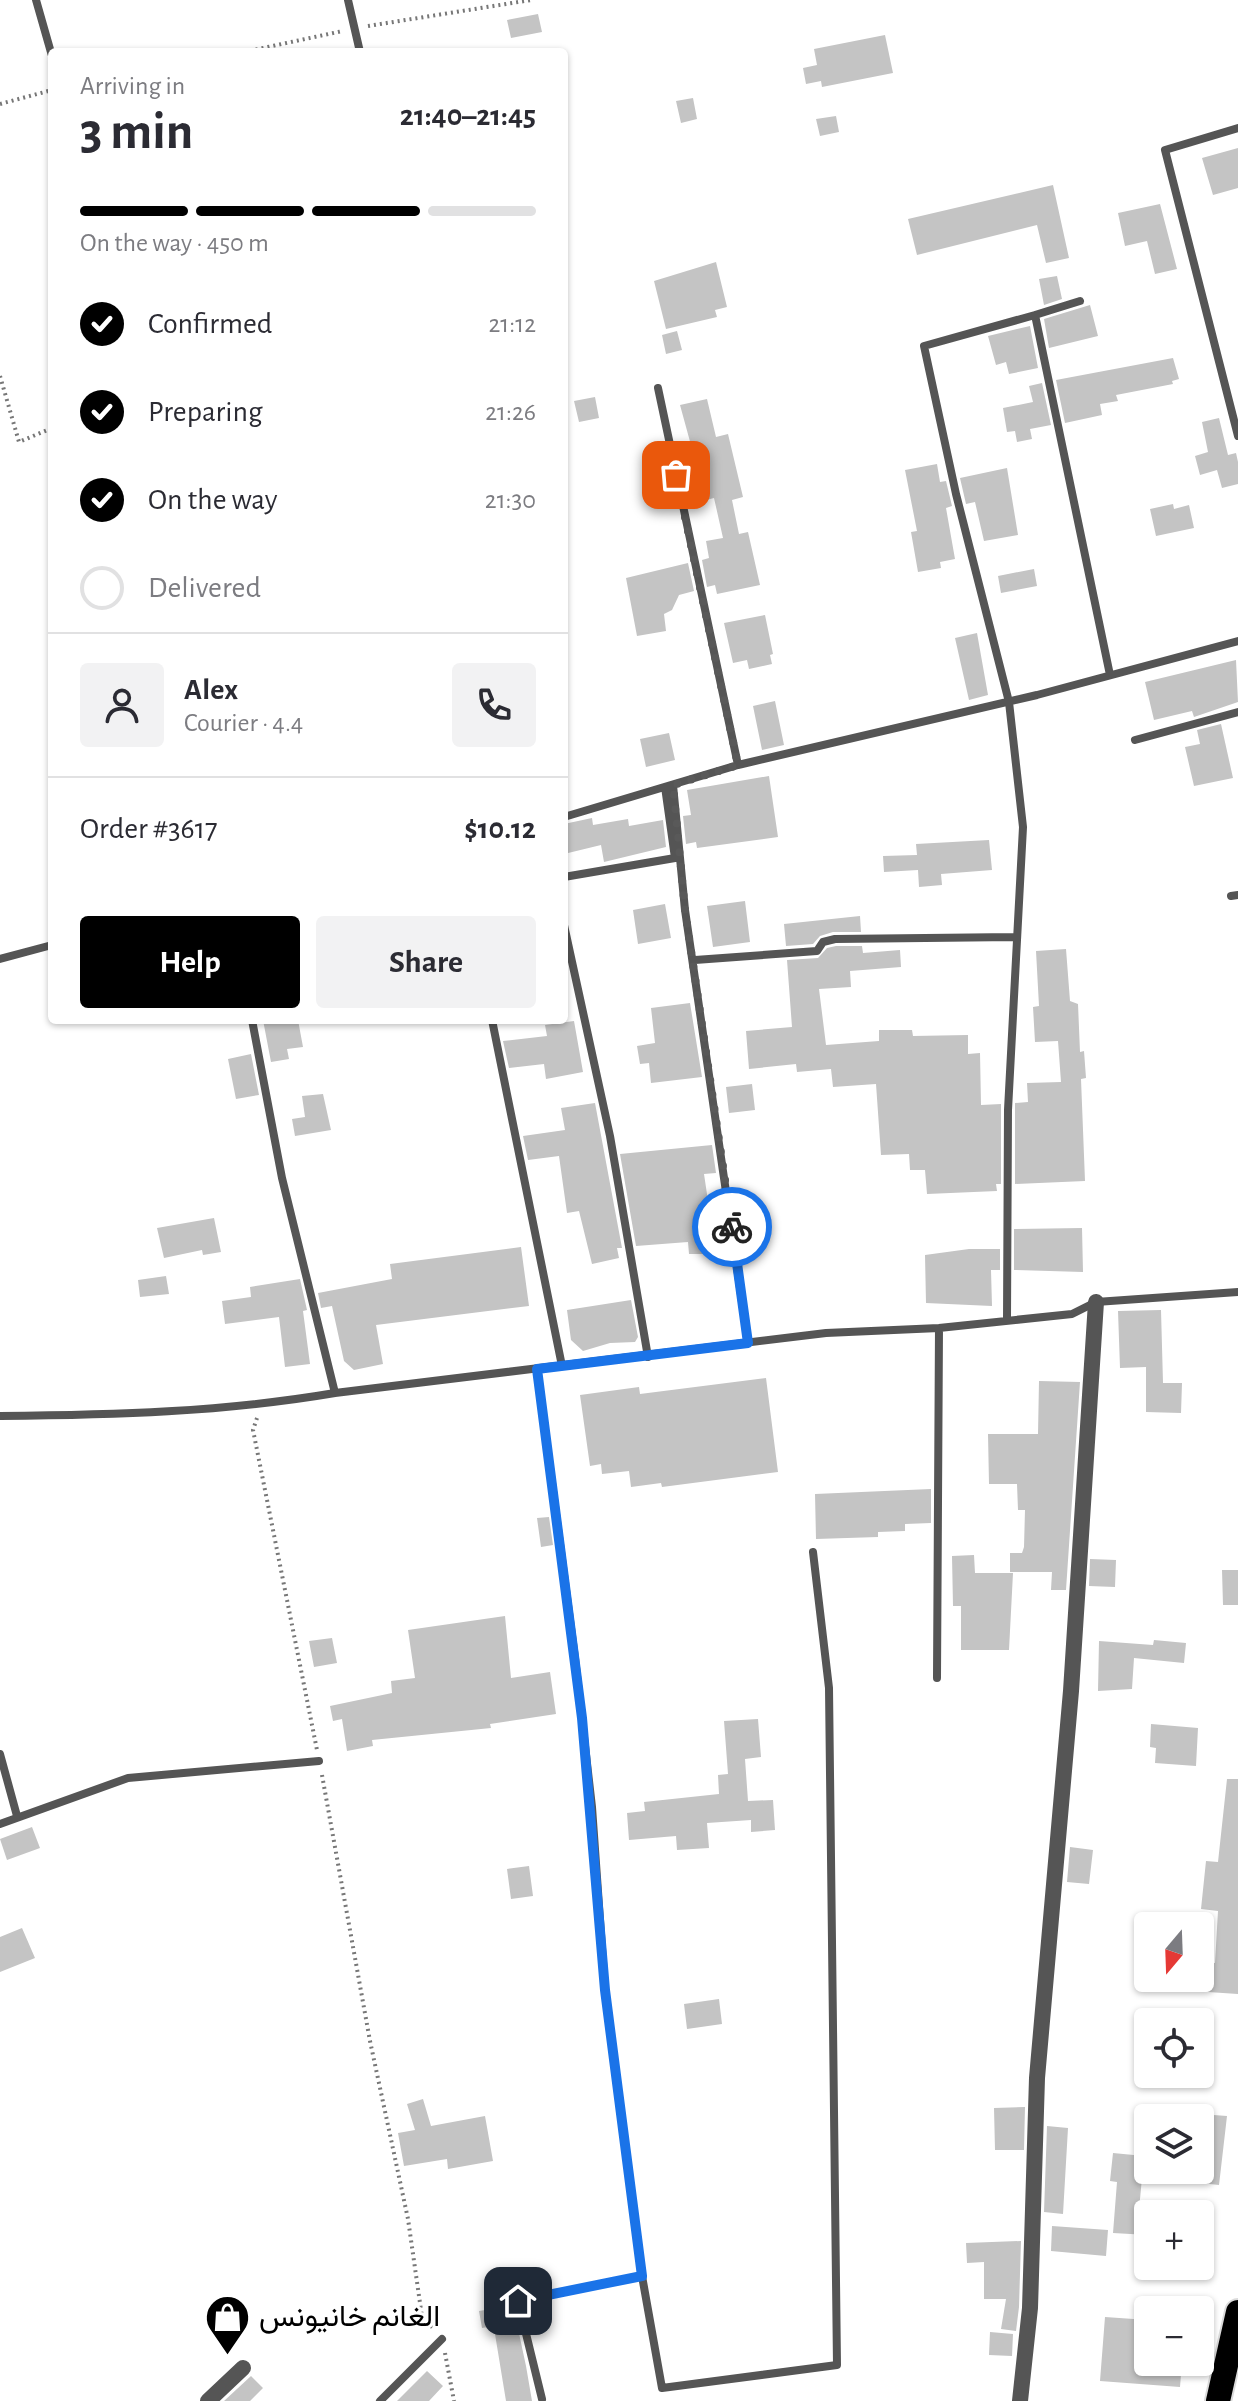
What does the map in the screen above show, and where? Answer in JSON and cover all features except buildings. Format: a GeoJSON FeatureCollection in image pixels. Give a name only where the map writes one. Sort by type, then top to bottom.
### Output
{"type":"FeatureCollection","features":[{"type":"Feature","properties":{"kind":"highway"},"geometry":{"type":"LineString","coordinates":[[1218,2401],[1238,2312]]}},
{"type":"Feature","properties":{"kind":"street"},"geometry":{"type":"LineString","coordinates":[[1020,2401],[1030,2308],[1037,2078],[1071,1691],[1096,1302]]}},
{"type":"Feature","properties":{"kind":"street"},"geometry":{"type":"LineString","coordinates":[[208,2401],[243,2368]]}},
{"type":"Feature","properties":{"kind":"lane"},"geometry":{"type":"LineString","coordinates":[[36,0],[50,48]]}},
{"type":"Feature","properties":{"kind":"lane"},"geometry":{"type":"LineString","coordinates":[[348,0],[359,48]]}},
{"type":"Feature","properties":{"kind":"lane"},"geometry":{"type":"LineString","coordinates":[[1238,128],[1165,150],[1238,436]]}},
{"type":"Feature","properties":{"kind":"lane"},"geometry":{"type":"LineString","coordinates":[[1007,1320],[1008,1110],[1023,827],[1009,702],[956,494],[924,346],[1080,301]]}},
{"type":"Feature","properties":{"kind":"lane"},"geometry":{"type":"LineString","coordinates":[[1035,315],[1110,675]]}},
{"type":"Feature","properties":{"kind":"lane"},"geometry":{"type":"LineString","coordinates":[[658,388],[738,765]]}},
{"type":"Feature","properties":{"kind":"lane"},"geometry":{"type":"LineString","coordinates":[[568,816],[738,765],[1009,702],[1238,641]]}},
{"type":"Feature","properties":{"kind":"lane"},"geometry":{"type":"LineString","coordinates":[[1135,740],[1238,712]]}},
{"type":"Feature","properties":{"kind":"lane"},"geometry":{"type":"LineString","coordinates":[[568,876],[675,858],[669,786]]}},
{"type":"Feature","properties":{"kind":"lane"},"geometry":{"type":"LineString","coordinates":[[669,786],[748,1343]]}},
{"type":"Feature","properties":{"kind":"lane"},"geometry":{"type":"LineString","coordinates":[[695,960],[817,951],[823,942],[835,939],[1015,937]]}},
{"type":"Feature","properties":{"kind":"lane"},"geometry":{"type":"LineString","coordinates":[[568,943],[610,1136],[648,1357]]}},
{"type":"Feature","properties":{"kind":"lane"},"geometry":{"type":"LineString","coordinates":[[0,959],[48,946]]}},
{"type":"Feature","properties":{"kind":"lane"},"geometry":{"type":"LineString","coordinates":[[253,1024],[282,1178],[335,1393]]}},
{"type":"Feature","properties":{"kind":"lane"},"geometry":{"type":"LineString","coordinates":[[493,1024],[562,1366]]}},
{"type":"Feature","properties":{"kind":"lane"},"geometry":{"type":"LineString","coordinates":[[0,1416],[147,1414],[263,1405],[335,1393],[826,1333],[939,1328],[1072,1314],[1096,1302],[1238,1292]]}},
{"type":"Feature","properties":{"kind":"lane"},"geometry":{"type":"LineString","coordinates":[[937,1678],[939,1328]]}},
{"type":"Feature","properties":{"kind":"lane"},"geometry":{"type":"LineString","coordinates":[[537,1369],[592,1807],[605,1990],[642,2276],[662,2388],[837,2365],[829,1688],[813,1552]]}},
{"type":"Feature","properties":{"kind":"lane"},"geometry":{"type":"LineString","coordinates":[[0,1754],[17,1816]]}},
{"type":"Feature","properties":{"kind":"lane"},"geometry":{"type":"LineString","coordinates":[[0,1824],[128,1778],[319,1761]]}},
{"type":"Feature","properties":{"kind":"lane"},"geometry":{"type":"LineString","coordinates":[[542,2399],[518,2301],[642,2276]]}},
{"type":"Feature","properties":{"kind":"lane"},"geometry":{"type":"LineString","coordinates":[[380,2401],[442,2339]]}},
{"type":"Feature","properties":{"kind":"path"},"geometry":{"type":"LineString","coordinates":[[262,48],[354,28],[531,0]]}},
{"type":"Feature","properties":{"kind":"path"},"geometry":{"type":"LineString","coordinates":[[0,104],[48,91]]}},
{"type":"Feature","properties":{"kind":"path"},"geometry":{"type":"LineString","coordinates":[[0,376],[19,442],[48,430]]}},
{"type":"Feature","properties":{"kind":"path"},"geometry":{"type":"LineString","coordinates":[[263,1405],[253,1430],[319,1761],[370,2041],[408,2219],[422,2317],[442,2339],[454,2401]]}},
{"type":"Feature","properties":{"kind":"way so far"},"geometry":{"type":"LineString","coordinates":[[676,475],[738,765],[673,785],[685,910],[695,960],[732,1227]]}},
{"type":"Feature","properties":{"kind":"place","name":"الغانم خانيونس"},"geometry":{"type":"Point","coordinates":[228,2356]}},
{"type":"Feature","properties":{"kind":"route"},"geometry":{"type":"LineString","coordinates":[[518,2301],[642,2276],[605,1990],[592,1807],[582,1718],[537,1369],[748,1343],[732,1227]]}}]}
